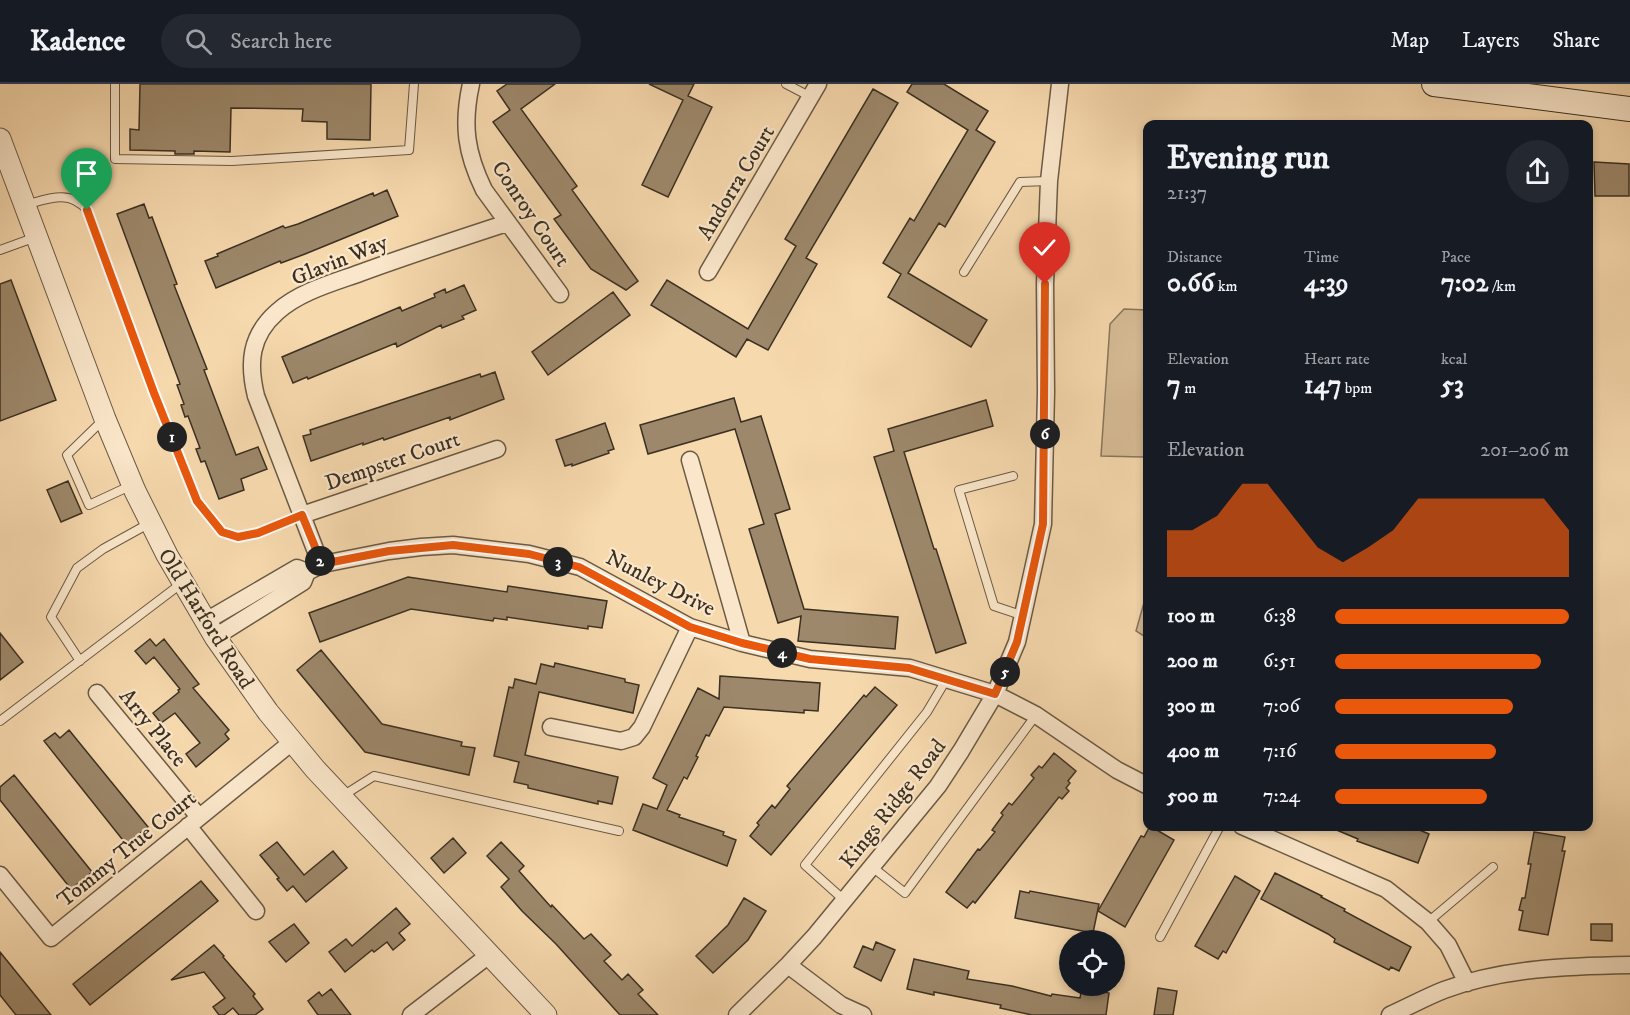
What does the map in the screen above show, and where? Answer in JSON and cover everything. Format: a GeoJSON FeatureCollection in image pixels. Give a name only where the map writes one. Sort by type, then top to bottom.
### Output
{"type":"FeatureCollection","features":[{"type":"Feature","properties":{"kind":"main road"},"geometry":{"type":"LineString","coordinates":[[1434,84],[1630,109]]}},
{"type":"Feature","properties":{"kind":"street","name":"Conroy Court"},"geometry":{"type":"LineString","coordinates":[[471,84],[466,132],[467,148],[484,190],[560,294]]}},
{"type":"Feature","properties":{"kind":"street","name":"Kings Ridge Road"},"geometry":{"type":"LineString","coordinates":[[737,1015],[788,965],[938,786],[995,694],[1017,642],[1043,524],[1045,284],[1049,181],[1060,84]]}},
{"type":"Feature","properties":{"kind":"street","name":"Andorra Court"},"geometry":{"type":"LineString","coordinates":[[708,272],[815,90]]}},
{"type":"Feature","properties":{"kind":"street","name":"Old Harford Road"},"geometry":{"type":"LineString","coordinates":[[0,139],[6,173],[25,205],[105,419],[133,485],[182,583],[210,629],[247,684],[292,742],[340,797],[546,1015]]}},
{"type":"Feature","properties":{"kind":"street","name":"Glavin Way"},"geometry":{"type":"LineString","coordinates":[[322,564],[254,387],[250,368],[259,335],[276,312],[290,302],[323,286],[507,223]]}},
{"type":"Feature","properties":{"kind":"street","name":"Dempster Court"},"geometry":{"type":"LineString","coordinates":[[302,515],[497,449]]}},
{"type":"Feature","properties":{"kind":"street"},"geometry":{"type":"LineString","coordinates":[[690,460],[742,643]]}},
{"type":"Feature","properties":{"kind":"street","name":"Nunley Drive"},"geometry":{"type":"LineString","coordinates":[[210,629],[303,582],[307,572],[322,564],[389,551],[453,545],[529,554],[592,572],[690,627],[742,643],[810,659],[909,668],[995,694],[1036,715],[1117,770],[1143,783]]}},
{"type":"Feature","properties":{"kind":"street"},"geometry":{"type":"LineString","coordinates":[[551,727],[621,741],[634,736],[642,727],[690,627]]}},
{"type":"Feature","properties":{"kind":"street","name":"Arry Place"},"geometry":{"type":"LineString","coordinates":[[97,693],[194,822],[256,911]]}},
{"type":"Feature","properties":{"kind":"street","name":"Tommy True Court"},"geometry":{"type":"LineString","coordinates":[[0,874],[51,938],[292,742]]}},
{"type":"Feature","properties":{"kind":"street"},"geometry":{"type":"LineString","coordinates":[[1253,831],[1386,889],[1428,922],[1448,945],[1467,983]]}},
{"type":"Feature","properties":{"kind":"street"},"geometry":{"type":"LineString","coordinates":[[411,1015],[489,955]]}},
{"type":"Feature","properties":{"kind":"street"},"geometry":{"type":"LineString","coordinates":[[788,965],[841,1005],[863,1015]]}},
{"type":"Feature","properties":{"kind":"street"},"geometry":{"type":"LineString","coordinates":[[1390,1015],[1443,991],[1515,972],[1550,968],[1630,965]]}},
{"type":"Feature","properties":{"kind":"lane"},"geometry":{"type":"LineString","coordinates":[[115,84],[115,159],[232,161],[409,150],[414,84]]}},
{"type":"Feature","properties":{"kind":"lane"},"geometry":{"type":"LineString","coordinates":[[786,84],[815,90]]}},
{"type":"Feature","properties":{"kind":"lane"},"geometry":{"type":"LineString","coordinates":[[964,272],[1020,182],[1049,181]]}},
{"type":"Feature","properties":{"kind":"lane"},"geometry":{"type":"LineString","coordinates":[[25,205],[62,196],[73,198],[87,210],[154,393],[197,501],[210,519],[222,532],[238,537],[258,533],[302,515]]}},
{"type":"Feature","properties":{"kind":"lane"},"geometry":{"type":"LineString","coordinates":[[0,250],[37,237]]}},
{"type":"Feature","properties":{"kind":"lane"},"geometry":{"type":"LineString","coordinates":[[105,419],[68,455],[89,505],[133,485]]}},
{"type":"Feature","properties":{"kind":"lane"},"geometry":{"type":"LineString","coordinates":[[1013,476],[959,490],[994,606],[1024,616]]}},
{"type":"Feature","properties":{"kind":"lane"},"geometry":{"type":"LineString","coordinates":[[80,661],[51,617],[77,568],[103,549],[150,523]]}},
{"type":"Feature","properties":{"kind":"lane"},"geometry":{"type":"LineString","coordinates":[[0,721],[182,583]]}},
{"type":"Feature","properties":{"kind":"lane"},"geometry":{"type":"LineString","coordinates":[[844,900],[805,865],[927,712],[946,680]]}},
{"type":"Feature","properties":{"kind":"lane"},"geometry":{"type":"LineString","coordinates":[[871,866],[905,893],[1036,715]]}},
{"type":"Feature","properties":{"kind":"lane"},"geometry":{"type":"LineString","coordinates":[[340,797],[374,776],[620,831]]}},
{"type":"Feature","properties":{"kind":"lane"},"geometry":{"type":"LineString","coordinates":[[1160,937],[1217,831]]}},
{"type":"Feature","properties":{"kind":"lane"},"geometry":{"type":"LineString","coordinates":[[1428,922],[1493,867]]}},
{"type":"Feature","properties":{"kind":"shaded area"},"geometry":{"type":"Polygon","coordinates":[[[1124,309],[1143,310],[1142,457],[1101,456],[1110,324],[1124,309]]]}},
{"type":"Feature","properties":{"kind":"shaded area"},"geometry":{"type":"Polygon","coordinates":[[[1143,606],[1143,635],[1136,631],[1143,606]]]}},
{"type":"Feature","properties":{"kind":"building"},"geometry":{"type":"Polygon","coordinates":[[[140,84],[371,84],[370,140],[327,139],[327,122],[302,121],[303,109],[231,108],[230,152],[194,151],[194,154],[175,154],[175,151],[130,150],[130,129],[139,130],[140,84]]]}},
{"type":"Feature","properties":{"kind":"building"},"geometry":{"type":"Polygon","coordinates":[[[507,84],[555,84],[521,109],[577,186],[572,190],[638,281],[626,290],[591,269],[554,219],[561,215],[493,122],[510,110],[497,91],[507,84]]]}},
{"type":"Feature","properties":{"kind":"building"},"geometry":{"type":"Polygon","coordinates":[[[649,84],[694,84],[688,96],[712,107],[668,197],[642,185],[683,100],[649,84]]]}},
{"type":"Feature","properties":{"kind":"building"},"geometry":{"type":"Polygon","coordinates":[[[912,84],[944,84],[988,111],[976,130],[995,142],[945,227],[939,223],[908,273],[987,320],[971,347],[888,297],[901,274],[883,263],[910,218],[914,221],[968,130],[907,92],[912,84]]]}},
{"type":"Feature","properties":{"kind":"building"},"geometry":{"type":"Polygon","coordinates":[[[873,89],[898,103],[806,258],[817,264],[768,350],[747,339],[736,357],[651,305],[667,280],[748,329],[796,246],[785,239],[873,89]]]}},
{"type":"Feature","properties":{"kind":"building"},"geometry":{"type":"Polygon","coordinates":[[[1594,162],[1629,164],[1629,196],[1595,196],[1594,162]]]}},
{"type":"Feature","properties":{"kind":"building"},"geometry":{"type":"Polygon","coordinates":[[[387,190],[398,216],[216,288],[205,261],[218,256],[217,254],[283,226],[285,228],[298,224],[373,193],[374,196],[387,190]]]}},
{"type":"Feature","properties":{"kind":"building"},"geometry":{"type":"Polygon","coordinates":[[[144,204],[149,218],[152,217],[177,284],[174,285],[207,369],[204,370],[236,455],[258,447],[267,469],[241,479],[244,490],[219,499],[205,461],[201,462],[196,449],[200,448],[188,416],[185,417],[181,405],[184,404],[177,385],[180,384],[117,214],[144,204]]]}},
{"type":"Feature","properties":{"kind":"building"},"geometry":{"type":"Polygon","coordinates":[[[11,280],[56,400],[0,421],[0,284],[11,280]]]}},
{"type":"Feature","properties":{"kind":"building"},"geometry":{"type":"Polygon","coordinates":[[[464,285],[476,310],[462,316],[464,319],[442,328],[441,325],[397,347],[396,343],[293,383],[282,357],[400,307],[402,311],[435,297],[434,294],[445,289],[446,293],[464,285]]]}},
{"type":"Feature","properties":{"kind":"building"},"geometry":{"type":"Polygon","coordinates":[[[613,292],[630,315],[548,375],[532,352],[613,292]]]}},
{"type":"Feature","properties":{"kind":"building"},"geometry":{"type":"Polygon","coordinates":[[[495,372],[504,399],[450,420],[450,417],[384,440],[383,438],[363,445],[363,443],[311,461],[303,436],[311,434],[310,430],[480,374],[481,377],[495,372]]]}},
{"type":"Feature","properties":{"kind":"building"},"geometry":{"type":"Polygon","coordinates":[[[734,398],[741,422],[761,416],[790,509],[775,514],[804,609],[898,617],[895,649],[798,641],[801,616],[778,623],[749,529],[764,524],[735,429],[648,454],[640,425],[734,398]]]}},
{"type":"Feature","properties":{"kind":"building"},"geometry":{"type":"Polygon","coordinates":[[[986,400],[993,426],[904,452],[966,643],[936,653],[874,457],[894,451],[888,429],[986,400]]]}},
{"type":"Feature","properties":{"kind":"building"},"geometry":{"type":"Polygon","coordinates":[[[605,423],[614,449],[608,451],[609,453],[572,466],[572,464],[565,466],[556,440],[605,423]]]}},
{"type":"Feature","properties":{"kind":"building"},"geometry":{"type":"Polygon","coordinates":[[[68,481],[82,513],[61,522],[47,490],[68,481]]]}},
{"type":"Feature","properties":{"kind":"building"},"geometry":{"type":"Polygon","coordinates":[[[408,577],[507,592],[508,586],[607,601],[602,628],[588,626],[588,629],[507,617],[507,620],[494,618],[493,621],[411,609],[320,642],[309,613],[408,577]]]}},
{"type":"Feature","properties":{"kind":"building"},"geometry":{"type":"Polygon","coordinates":[[[0,633],[23,662],[0,680],[0,633]]]}},
{"type":"Feature","properties":{"kind":"building"},"geometry":{"type":"Polygon","coordinates":[[[150,639],[156,646],[164,639],[199,684],[193,688],[229,730],[225,734],[229,739],[196,767],[186,754],[200,743],[175,713],[161,723],[153,713],[180,689],[154,657],[146,664],[135,651],[150,639]]]}},
{"type":"Feature","properties":{"kind":"building"},"geometry":{"type":"Polygon","coordinates":[[[321,650],[382,724],[462,742],[461,746],[475,748],[469,775],[365,752],[297,670],[321,650]]]}},
{"type":"Feature","properties":{"kind":"building"},"geometry":{"type":"Polygon","coordinates":[[[555,663],[625,679],[625,682],[639,685],[633,713],[539,692],[525,755],[618,777],[612,804],[598,801],[598,804],[528,788],[528,785],[514,782],[519,762],[494,756],[509,687],[513,688],[515,679],[536,684],[541,664],[554,667],[555,663]]]}},
{"type":"Feature","properties":{"kind":"building"},"geometry":{"type":"Polygon","coordinates":[[[720,676],[820,683],[818,711],[804,710],[804,713],[724,707],[709,736],[706,735],[687,779],[684,777],[667,810],[680,815],[679,817],[724,832],[723,835],[736,840],[727,866],[633,830],[643,804],[657,809],[667,785],[653,778],[698,688],[719,699],[720,676]]]}},
{"type":"Feature","properties":{"kind":"building"},"geometry":{"type":"Polygon","coordinates":[[[875,687],[897,705],[771,855],[750,836],[759,825],[757,823],[772,805],[775,808],[790,789],[787,786],[864,695],[866,697],[875,687]]]}},
{"type":"Feature","properties":{"kind":"building"},"geometry":{"type":"Polygon","coordinates":[[[69,730],[148,827],[126,844],[44,741],[55,733],[60,738],[69,730]]]}},
{"type":"Feature","properties":{"kind":"building"},"geometry":{"type":"Polygon","coordinates":[[[1054,753],[1076,771],[1068,781],[1070,783],[1066,788],[1069,791],[1062,799],[1059,797],[975,903],[973,901],[967,908],[946,892],[978,849],[980,850],[995,832],[992,830],[1003,815],[1001,813],[1009,803],[1012,805],[1034,778],[1031,775],[1039,766],[1042,768],[1054,753]]]}},
{"type":"Feature","properties":{"kind":"building"},"geometry":{"type":"Polygon","coordinates":[[[14,775],[92,872],[71,889],[0,800],[0,787],[14,775]]]}},
{"type":"Feature","properties":{"kind":"building"},"geometry":{"type":"Polygon","coordinates":[[[1147,831],[1159,831],[1174,840],[1125,927],[1098,911],[1141,836],[1144,837],[1147,831]]]}},
{"type":"Feature","properties":{"kind":"building"},"geometry":{"type":"Polygon","coordinates":[[[1339,831],[1422,831],[1429,834],[1418,863],[1357,841],[1358,839],[1339,831]]]}},
{"type":"Feature","properties":{"kind":"building"},"geometry":{"type":"Polygon","coordinates":[[[1534,832],[1565,837],[1562,851],[1565,851],[1548,935],[1519,930],[1523,911],[1519,910],[1522,898],[1525,898],[1534,832]]]}},
{"type":"Feature","properties":{"kind":"building"},"geometry":{"type":"Polygon","coordinates":[[[453,838],[466,853],[444,873],[431,858],[453,838]]]}},
{"type":"Feature","properties":{"kind":"building"},"geometry":{"type":"Polygon","coordinates":[[[277,842],[304,875],[333,851],[347,868],[306,902],[293,886],[287,891],[260,855],[277,842]]]}},
{"type":"Feature","properties":{"kind":"building"},"geometry":{"type":"Polygon","coordinates":[[[501,842],[524,866],[519,871],[551,907],[552,905],[584,939],[591,934],[611,955],[604,961],[622,980],[628,974],[643,990],[638,994],[658,1015],[620,1015],[556,944],[522,911],[501,887],[509,879],[487,856],[501,842]]]}},
{"type":"Feature","properties":{"kind":"building"},"geometry":{"type":"Polygon","coordinates":[[[1275,873],[1322,896],[1345,909],[1344,911],[1411,947],[1399,971],[1391,967],[1389,970],[1334,942],[1335,939],[1328,934],[1261,899],[1275,873]]]}},
{"type":"Feature","properties":{"kind":"building"},"geometry":{"type":"Polygon","coordinates":[[[1235,876],[1260,891],[1226,953],[1223,951],[1218,959],[1195,946],[1235,876]]]}},
{"type":"Feature","properties":{"kind":"building"},"geometry":{"type":"Polygon","coordinates":[[[201,881],[218,901],[90,1005],[73,984],[201,881]]]}},
{"type":"Feature","properties":{"kind":"building"},"geometry":{"type":"Polygon","coordinates":[[[1020,891],[1099,904],[1094,930],[1077,930],[1015,918],[1020,891]]]}},
{"type":"Feature","properties":{"kind":"building"},"geometry":{"type":"Polygon","coordinates":[[[744,898],[766,911],[748,940],[713,973],[696,956],[728,925],[744,898]]]}},
{"type":"Feature","properties":{"kind":"building"},"geometry":{"type":"Polygon","coordinates":[[[396,908],[410,924],[399,933],[405,940],[393,950],[387,942],[374,952],[372,950],[345,972],[329,952],[346,939],[352,946],[396,908]]]}},
{"type":"Feature","properties":{"kind":"building"},"geometry":{"type":"Polygon","coordinates":[[[294,924],[309,943],[286,962],[269,942],[294,924]]]}},
{"type":"Feature","properties":{"kind":"building"},"geometry":{"type":"Polygon","coordinates":[[[1591,924],[1612,924],[1612,941],[1591,940],[1591,924]]]}},
{"type":"Feature","properties":{"kind":"building"},"geometry":{"type":"Polygon","coordinates":[[[876,942],[895,950],[881,981],[854,967],[863,946],[873,950],[876,942]]]}},
{"type":"Feature","properties":{"kind":"building"},"geometry":{"type":"Polygon","coordinates":[[[214,945],[255,994],[253,996],[263,1009],[255,1015],[239,1015],[233,1008],[224,1015],[219,1015],[213,1007],[225,998],[204,972],[171,980],[214,945]]]}},
{"type":"Feature","properties":{"kind":"building"},"geometry":{"type":"Polygon","coordinates":[[[0,952],[51,1015],[16,1015],[0,995],[0,952]]]}},
{"type":"Feature","properties":{"kind":"building"},"geometry":{"type":"Polygon","coordinates":[[[914,959],[969,971],[967,979],[1012,986],[1051,996],[1052,994],[1080,998],[1080,996],[1109,996],[1106,1015],[1032,1015],[1000,1008],[1001,1005],[907,989],[914,959]]]}},
{"type":"Feature","properties":{"kind":"building"},"geometry":{"type":"Polygon","coordinates":[[[1158,988],[1177,991],[1173,1015],[1154,1015],[1158,988]]]}},
{"type":"Feature","properties":{"kind":"building"},"geometry":{"type":"Polygon","coordinates":[[[331,989],[351,1015],[318,1015],[308,1001],[319,992],[322,996],[331,989]]]}},
{"type":"Feature","properties":{"kind":"route"},"geometry":{"type":"LineString","coordinates":[[87,210],[154,393],[197,501],[222,532],[238,537],[258,533],[302,515],[322,564],[389,551],[453,545],[529,554],[592,572],[690,627],[742,643],[810,659],[909,668],[995,694],[1017,642],[1043,524],[1046,392],[1045,284]]}}]}
